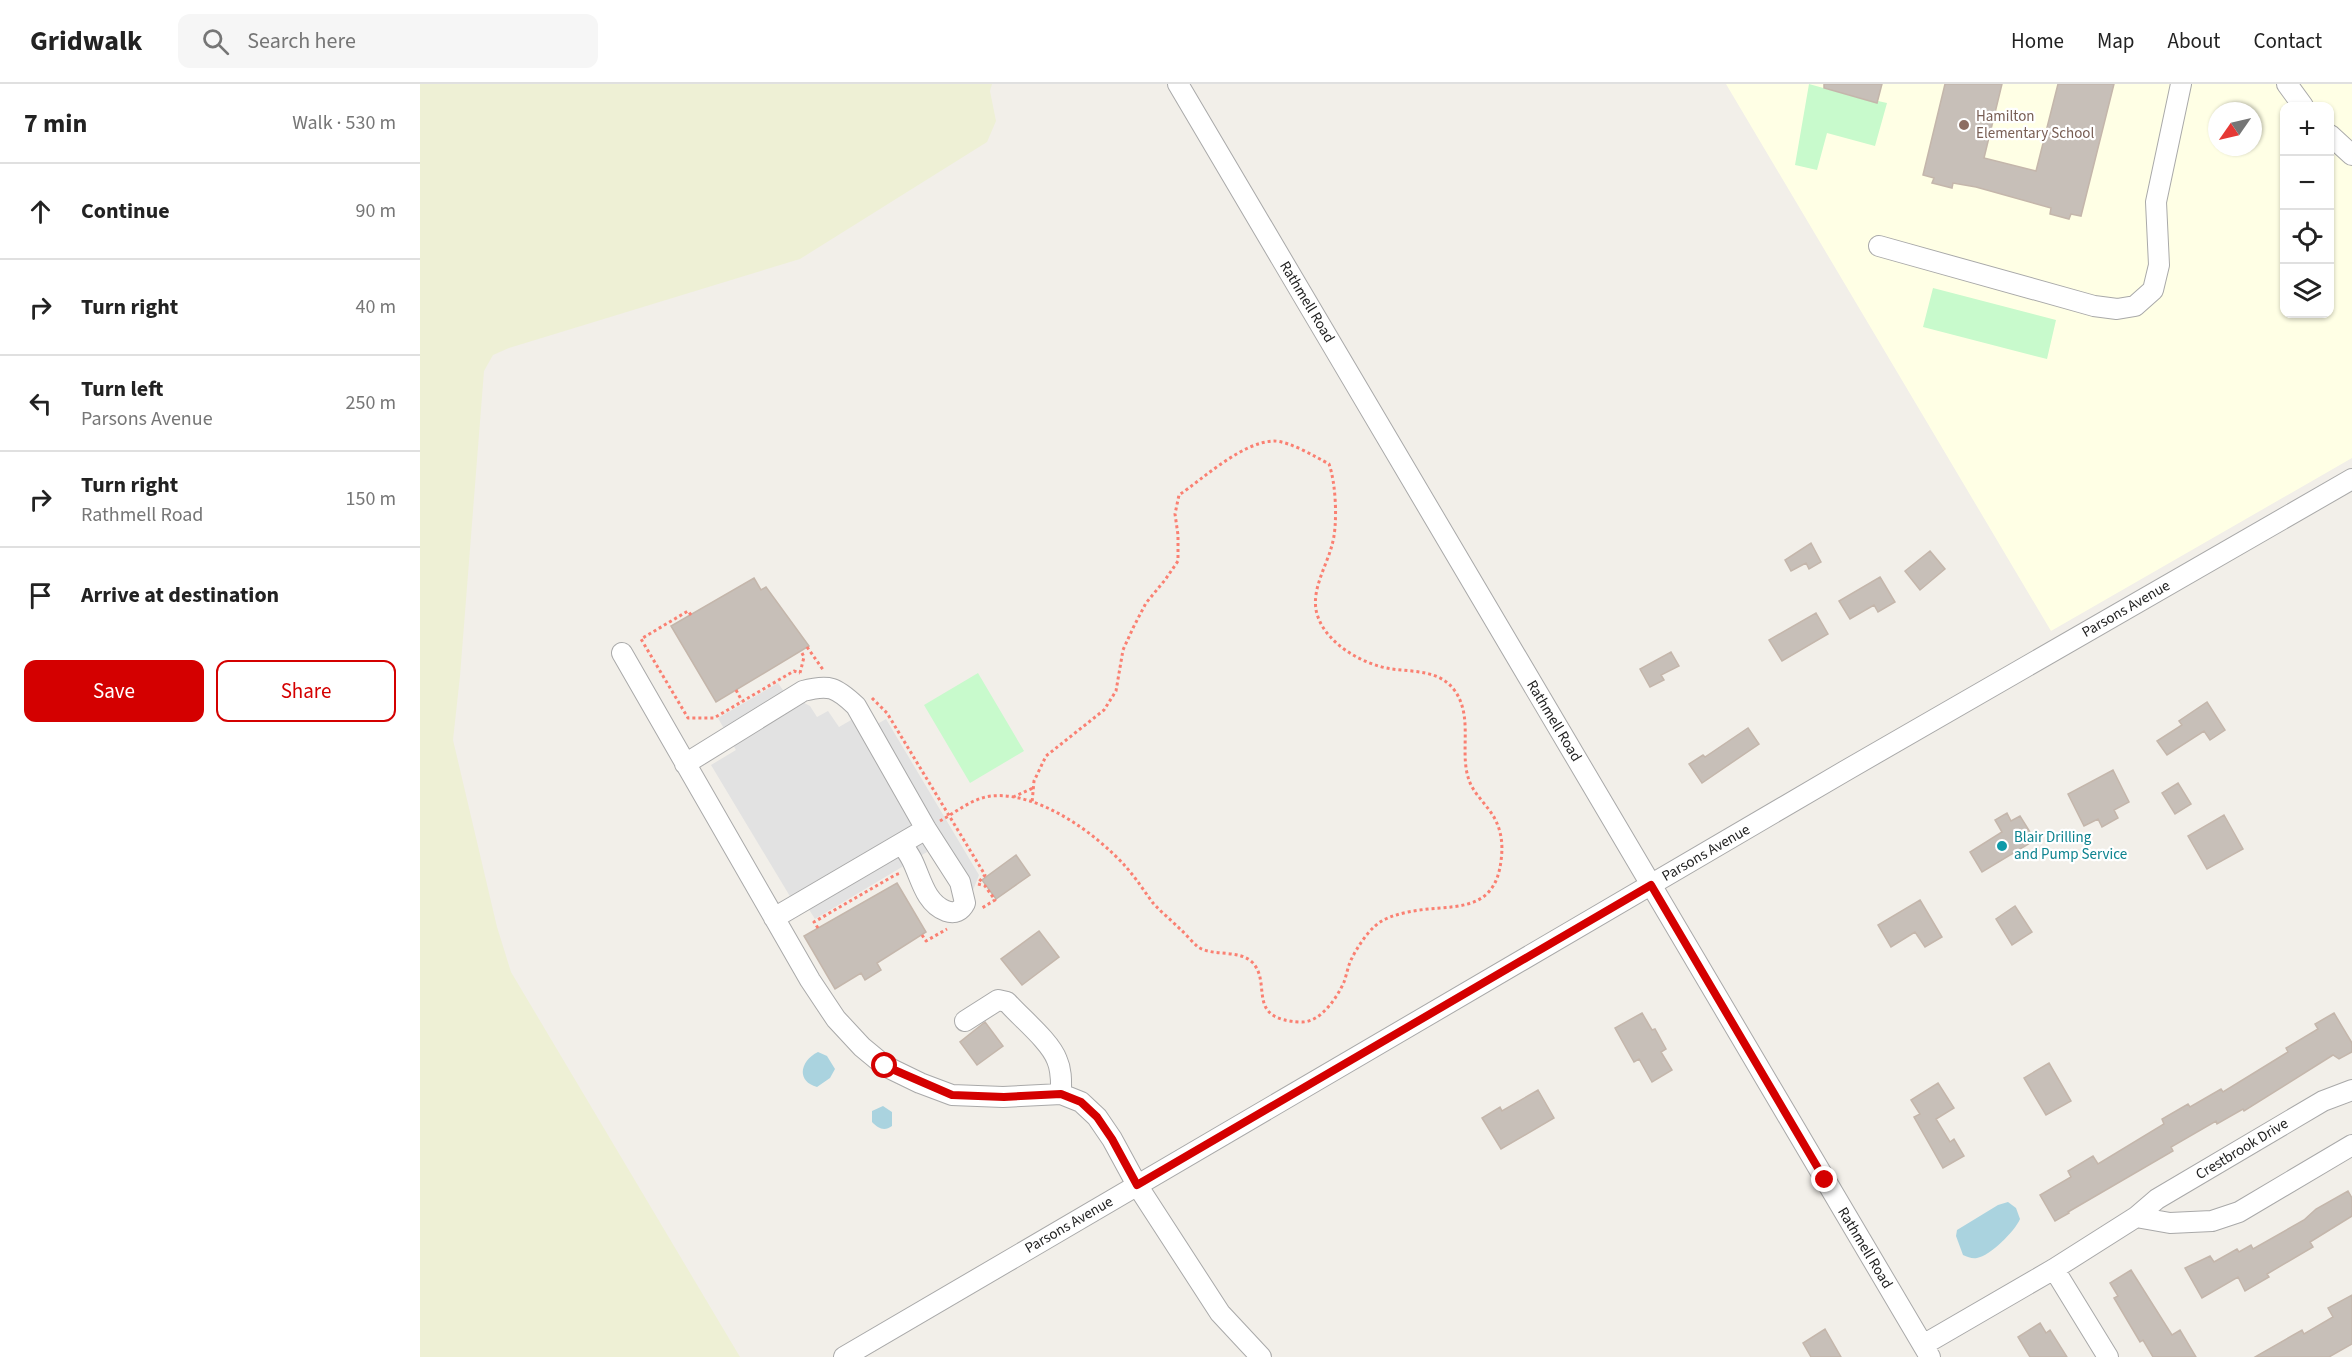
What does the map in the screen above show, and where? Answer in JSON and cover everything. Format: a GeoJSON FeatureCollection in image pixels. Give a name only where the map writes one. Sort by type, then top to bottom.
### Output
{"type":"FeatureCollection","features":[{"type":"Feature","properties":{"kind":"street","name":"Rathmell Road"},"geometry":{"type":"LineString","coordinates":[[1178,84],[1926,1351]]}},
{"type":"Feature","properties":{"kind":"street"},"geometry":{"type":"LineString","coordinates":[[1879,246],[2094,306],[2117,309],[2135,306],[2153,290],[2159,265],[2156,202],[2181,84]]}},
{"type":"Feature","properties":{"kind":"street"},"geometry":{"type":"LineString","coordinates":[[2287,84],[2300,102]]}},
{"type":"Feature","properties":{"kind":"street"},"geometry":{"type":"LineString","coordinates":[[2334,139],[2352,155]]}},
{"type":"Feature","properties":{"kind":"street","name":"Parsons Avenue"},"geometry":{"type":"LineString","coordinates":[[844,1357],[2352,478]]}},
{"type":"Feature","properties":{"kind":"street"},"geometry":{"type":"LineString","coordinates":[[622,653],[810,980],[836,1019],[862,1047],[885,1066],[952,1095],[1004,1097],[1061,1094],[1081,1102],[1097,1117],[1112,1139],[1137,1185],[1220,1313],[1261,1357]]}},
{"type":"Feature","properties":{"kind":"street"},"geometry":{"type":"LineString","coordinates":[[686,764],[803,691],[822,686],[842,692],[856,706],[927,831],[960,882],[965,903],[961,910],[952,913],[939,909],[928,897],[913,861],[902,843]]}},
{"type":"Feature","properties":{"kind":"street"},"geometry":{"type":"LineString","coordinates":[[774,918],[902,843],[927,831]]}},
{"type":"Feature","properties":{"kind":"street"},"geometry":{"type":"LineString","coordinates":[[966,1021],[998,1000],[1007,1002],[1057,1058],[1061,1094]]}},
{"type":"Feature","properties":{"kind":"street","name":"Crestbrook Drive"},"geometry":{"type":"LineString","coordinates":[[1926,1351],[2136,1217],[2157,1199],[2323,1101],[2352,1090]]}},
{"type":"Feature","properties":{"kind":"street"},"geometry":{"type":"LineString","coordinates":[[2136,1217],[2170,1223],[2212,1221],[2239,1212],[2352,1145]]}},
{"type":"Feature","properties":{"kind":"street"},"geometry":{"type":"LineString","coordinates":[[2054,1269],[2108,1357]]}},
{"type":"Feature","properties":{"kind":"path"},"geometry":{"type":"LineString","coordinates":[[927,831],[973,802],[988,796],[1012,797],[1032,802],[1061,816],[1090,833],[1126,867],[1154,904],[1199,947],[1212,952],[1239,955],[1251,962],[1258,973],[1261,1003],[1273,1015],[1304,1023],[1319,1017],[1332,1002],[1343,984],[1352,958],[1372,928],[1385,918],[1401,914],[1427,908],[1474,904],[1489,895],[1497,880],[1500,865],[1502,840],[1496,820],[1470,785],[1464,766],[1466,736],[1462,710],[1455,692],[1441,677],[1418,670],[1372,664],[1329,637],[1317,616],[1316,592],[1335,531],[1333,476],[1329,464],[1275,441],[1256,445],[1231,458],[1179,495],[1174,514],[1178,535],[1178,561],[1146,603],[1133,628],[1123,650],[1116,691],[1104,710],[1046,756],[1034,781],[1032,802]]}},
{"type":"Feature","properties":{"kind":"path"},"geometry":{"type":"LineString","coordinates":[[807,647],[825,672]]}},
{"type":"Feature","properties":{"kind":"path"},"geometry":{"type":"LineString","coordinates":[[800,673],[804,657],[801,651]]}},
{"type":"Feature","properties":{"kind":"path"},"geometry":{"type":"LineString","coordinates":[[736,690],[742,701]]}},
{"type":"Feature","properties":{"kind":"path"},"geometry":{"type":"LineString","coordinates":[[1012,797],[1033,788]]}},
{"type":"Feature","properties":{"kind":"path"},"geometry":{"type":"LineString","coordinates":[[818,928],[814,922],[895,875],[906,874]]}},
{"type":"Feature","properties":{"kind":"path"},"geometry":{"type":"LineString","coordinates":[[976,911],[995,900],[985,886],[978,884]]}},
{"type":"Feature","properties":{"kind":"shaded area"},"geometry":{"type":"Polygon","coordinates":[[[420,84],[992,84],[990,91],[996,121],[987,142],[800,259],[509,348],[493,355],[484,371],[453,740],[497,927],[511,972],[740,1357],[420,1357],[420,84]]]}},
{"type":"Feature","properties":{"kind":"shaded area"},"geometry":{"type":"Polygon","coordinates":[[[1726,84],[2352,84],[2352,458],[2051,631],[1726,84]]]}},
{"type":"Feature","properties":{"kind":"shaded area"},"geometry":{"type":"Polygon","coordinates":[[[778,683],[785,693],[810,706],[817,717],[828,711],[839,727],[865,712],[874,726],[886,719],[979,875],[972,893],[926,845],[927,852],[815,919],[808,908],[800,913],[711,765],[736,750],[718,718],[778,683]]]}},
{"type":"Feature","properties":{"kind":"green space"},"geometry":{"type":"Polygon","coordinates":[[[1809,84],[1877,103],[1878,101],[1887,103],[1875,146],[1827,133],[1817,170],[1795,165],[1809,84]]]}},
{"type":"Feature","properties":{"kind":"green space"},"geometry":{"type":"Polygon","coordinates":[[[1933,288],[2056,320],[2047,359],[1923,327],[1933,288]]]}},
{"type":"Feature","properties":{"kind":"green space"},"geometry":{"type":"Polygon","coordinates":[[[978,673],[1024,751],[970,783],[924,705],[978,673]]]}},
{"type":"Feature","properties":{"kind":"water"},"geometry":{"type":"Polygon","coordinates":[[[818,1052],[827,1056],[835,1069],[830,1078],[817,1087],[805,1080],[803,1070],[808,1060],[818,1052]]]}},
{"type":"Feature","properties":{"kind":"water"},"geometry":{"type":"Polygon","coordinates":[[[883,1106],[892,1112],[892,1126],[886,1129],[872,1122],[872,1111],[883,1106]]]}},
{"type":"Feature","properties":{"kind":"water"},"geometry":{"type":"Polygon","coordinates":[[[2008,1202],[2016,1208],[2020,1219],[2013,1230],[1995,1248],[1982,1256],[1973,1258],[1963,1255],[1956,1236],[1957,1230],[1998,1205],[2008,1202]]]}},
{"type":"Feature","properties":{"kind":"building"},"geometry":{"type":"Polygon","coordinates":[[[1824,84],[1882,84],[1877,103],[1824,88],[1824,84]]]}},
{"type":"Feature","properties":{"kind":"building","name":"Hamilton Elementary School"},"geometry":{"type":"Polygon","coordinates":[[[1945,84],[2002,84],[1984,158],[2036,171],[2058,84],[2114,84],[2081,216],[2071,214],[2069,219],[2050,214],[2051,208],[1976,187],[1953,183],[1952,188],[1932,183],[1934,178],[1923,175],[1945,84]]]}},
{"type":"Feature","properties":{"kind":"building"},"geometry":{"type":"Polygon","coordinates":[[[1811,543],[1821,562],[1809,569],[1806,563],[1791,571],[1785,560],[1811,543]]]}},
{"type":"Feature","properties":{"kind":"building"},"geometry":{"type":"Polygon","coordinates":[[[1930,551],[1945,569],[1920,590],[1905,571],[1930,551]]]}},
{"type":"Feature","properties":{"kind":"building"},"geometry":{"type":"Polygon","coordinates":[[[1880,577],[1895,602],[1878,612],[1874,605],[1850,619],[1839,601],[1880,577]]]}},
{"type":"Feature","properties":{"kind":"building"},"geometry":{"type":"Polygon","coordinates":[[[754,578],[761,590],[766,587],[809,646],[716,702],[671,626],[754,578]]]}},
{"type":"Feature","properties":{"kind":"building"},"geometry":{"type":"Polygon","coordinates":[[[1816,613],[1828,634],[1782,661],[1769,640],[1816,613]]]}},
{"type":"Feature","properties":{"kind":"building"},"geometry":{"type":"Polygon","coordinates":[[[1671,652],[1679,666],[1661,675],[1664,680],[1650,687],[1640,669],[1671,652]]]}},
{"type":"Feature","properties":{"kind":"building"},"geometry":{"type":"Polygon","coordinates":[[[2207,702],[2225,730],[2210,740],[2204,731],[2167,755],[2157,741],[2182,725],[2179,721],[2207,702]]]}},
{"type":"Feature","properties":{"kind":"building"},"geometry":{"type":"Polygon","coordinates":[[[1748,728],[1759,744],[1702,783],[1689,764],[1703,755],[1705,757],[1748,728]]]}},
{"type":"Feature","properties":{"kind":"building"},"geometry":{"type":"Polygon","coordinates":[[[2113,770],[2129,802],[2114,810],[2118,818],[2102,827],[2098,819],[2084,826],[2068,794],[2113,770]]]}},
{"type":"Feature","properties":{"kind":"building"},"geometry":{"type":"Polygon","coordinates":[[[2178,783],[2191,804],[2175,814],[2162,793],[2178,783]]]}},
{"type":"Feature","properties":{"kind":"building","name":"Blair Drilling and Pump Service"},"geometry":{"type":"Polygon","coordinates":[[[2007,813],[2011,821],[2020,816],[2035,840],[1982,872],[1970,852],[2002,832],[1995,820],[2007,813]]]}},
{"type":"Feature","properties":{"kind":"building"},"geometry":{"type":"Polygon","coordinates":[[[2224,815],[2243,849],[2207,869],[2188,836],[2224,815]]]}},
{"type":"Feature","properties":{"kind":"building"},"geometry":{"type":"Polygon","coordinates":[[[1016,855],[1030,875],[996,899],[982,880],[1016,855]]]}},
{"type":"Feature","properties":{"kind":"building"},"geometry":{"type":"Polygon","coordinates":[[[897,883],[926,932],[877,963],[881,970],[865,980],[861,973],[835,989],[804,936],[897,883]]]}},
{"type":"Feature","properties":{"kind":"building"},"geometry":{"type":"Polygon","coordinates":[[[1920,900],[1942,937],[1925,947],[1915,932],[1891,947],[1878,925],[1920,900]]]}},
{"type":"Feature","properties":{"kind":"building"},"geometry":{"type":"Polygon","coordinates":[[[2015,906],[2032,932],[2012,945],[1996,919],[2015,906]]]}},
{"type":"Feature","properties":{"kind":"building"},"geometry":{"type":"Polygon","coordinates":[[[1039,931],[1059,957],[1022,985],[1001,959],[1039,931]]]}},
{"type":"Feature","properties":{"kind":"building"},"geometry":{"type":"Polygon","coordinates":[[[1642,1013],[1652,1030],[1655,1029],[1666,1049],[1661,1052],[1672,1070],[1652,1082],[1639,1059],[1634,1062],[1615,1028],[1642,1013]]]}},
{"type":"Feature","properties":{"kind":"building"},"geometry":{"type":"Polygon","coordinates":[[[2334,1013],[2352,1043],[2352,1052],[2339,1059],[2333,1055],[2244,1111],[2243,1109],[2217,1124],[2216,1121],[2171,1147],[2173,1151],[2055,1221],[2040,1195],[2071,1177],[2068,1171],[2093,1156],[2098,1164],[2164,1124],[2162,1119],[2188,1104],[2190,1107],[2221,1089],[2223,1092],[2288,1052],[2286,1048],[2318,1029],[2315,1024],[2334,1013]]]}},
{"type":"Feature","properties":{"kind":"building"},"geometry":{"type":"Polygon","coordinates":[[[985,1022],[1003,1046],[977,1065],[960,1042],[985,1022]]]}},
{"type":"Feature","properties":{"kind":"building"},"geometry":{"type":"Polygon","coordinates":[[[2049,1063],[2071,1101],[2046,1115],[2024,1078],[2049,1063]]]}},
{"type":"Feature","properties":{"kind":"building"},"geometry":{"type":"Polygon","coordinates":[[[1938,1083],[1954,1108],[1936,1119],[1950,1142],[1954,1139],[1964,1156],[1943,1168],[1914,1117],[1920,1114],[1911,1100],[1938,1083]]]}},
{"type":"Feature","properties":{"kind":"building"},"geometry":{"type":"Polygon","coordinates":[[[1538,1090],[1554,1118],[1501,1149],[1482,1118],[1500,1107],[1502,1111],[1538,1090]]]}},
{"type":"Feature","properties":{"kind":"building"},"geometry":{"type":"Polygon","coordinates":[[[2348,1191],[2352,1198],[2352,1216],[2310,1242],[2313,1247],[2267,1274],[2269,1277],[2245,1291],[2238,1277],[2202,1298],[2185,1268],[2210,1256],[2214,1262],[2237,1249],[2239,1252],[2251,1245],[2253,1249],[2304,1220],[2316,1209],[2348,1191]]]}},
{"type":"Feature","properties":{"kind":"building"},"geometry":{"type":"Polygon","coordinates":[[[2131,1270],[2172,1335],[2180,1330],[2196,1357],[2153,1357],[2143,1340],[2140,1342],[2114,1298],[2118,1296],[2110,1283],[2131,1270]]]}},
{"type":"Feature","properties":{"kind":"building"},"geometry":{"type":"Polygon","coordinates":[[[2352,1295],[2352,1344],[2329,1357],[2255,1357],[2302,1330],[2304,1334],[2333,1317],[2328,1308],[2352,1295]]]}},
{"type":"Feature","properties":{"kind":"building"},"geometry":{"type":"Polygon","coordinates":[[[2040,1323],[2046,1333],[2050,1330],[2067,1357],[2030,1357],[2018,1337],[2040,1323]]]}},
{"type":"Feature","properties":{"kind":"building"},"geometry":{"type":"Polygon","coordinates":[[[1825,1329],[1841,1357],[1811,1357],[1803,1343],[1825,1329]]]}},
{"type":"Feature","properties":{"kind":"place","name":"Hamilton Elementary School"},"geometry":{"type":"Point","coordinates":[1964,125]}},
{"type":"Feature","properties":{"kind":"place","name":"Blair Drilling and Pump Service"},"geometry":{"type":"Point","coordinates":[2002,846]}},
{"type":"Feature","properties":{"kind":"route"},"geometry":{"type":"LineString","coordinates":[[885,1066],[952,1095],[1004,1097],[1061,1094],[1081,1102],[1097,1117],[1112,1139],[1137,1185],[1651,885],[1825,1180]]}}]}
